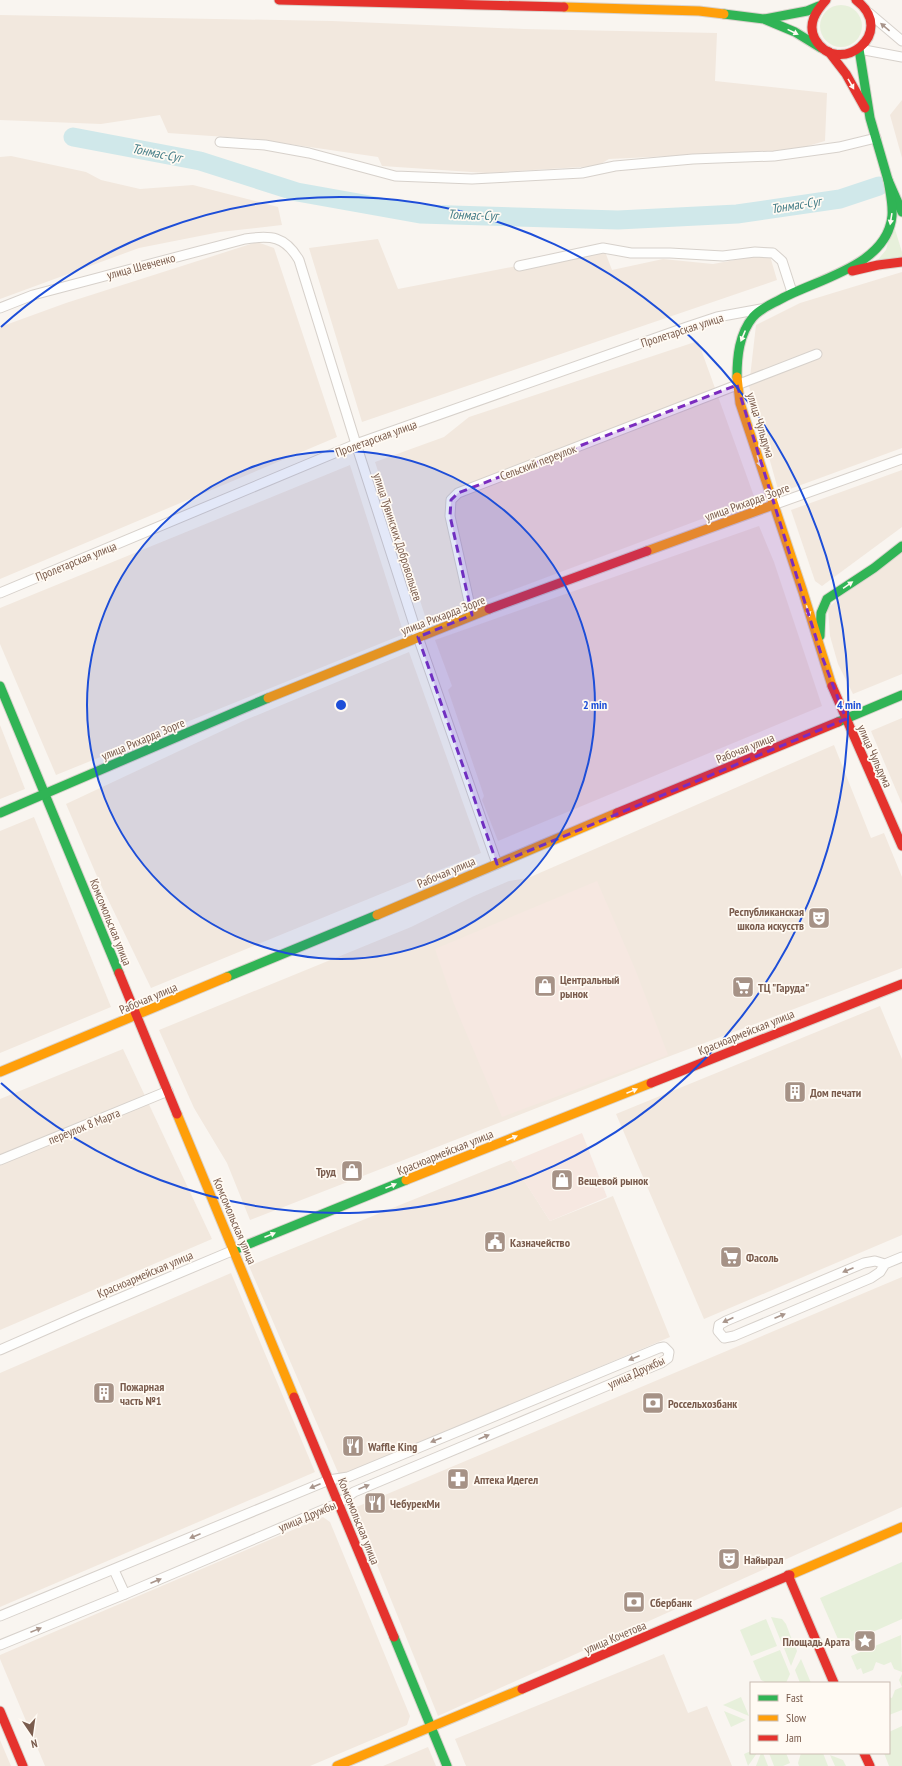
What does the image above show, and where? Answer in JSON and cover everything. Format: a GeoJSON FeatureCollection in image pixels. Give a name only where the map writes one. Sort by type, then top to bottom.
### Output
{"type":"FeatureCollection","features":[{"type":"Feature","properties":{"kind":"street"},"geometry":{"type":"LineString","coordinates":[[279,0],[699,11],[764,20],[795,32],[825,50],[845,55],[859,49],[868,38],[871,30],[869,13]]}},
{"type":"Feature","properties":{"kind":"street"},"geometry":{"type":"LineString","coordinates":[[860,2],[869,13],[902,41]]}},
{"type":"Feature","properties":{"kind":"street"},"geometry":{"type":"LineString","coordinates":[[764,20],[807,11],[821,3]]}},
{"type":"Feature","properties":{"kind":"street"},"geometry":{"type":"LineString","coordinates":[[821,3],[814,14],[812,32],[816,41],[825,50]]}},
{"type":"Feature","properties":{"kind":"street"},"geometry":{"type":"LineString","coordinates":[[859,49],[902,57]]}},
{"type":"Feature","properties":{"kind":"street","name":"улица Чульдума"},"geometry":{"type":"LineString","coordinates":[[859,49],[870,118],[888,180],[892,216],[889,228],[883,240],[873,252],[861,262],[831,277],[792,292],[761,309],[744,332],[740,344],[737,355],[737,385],[740,402],[803,592],[820,654],[829,680],[899,832],[902,846]]}},
{"type":"Feature","properties":{"kind":"street","name":"улица Чульдума"},"geometry":{"type":"LineString","coordinates":[[825,50],[846,74],[870,118]]}},
{"type":"Feature","properties":{"kind":"street"},"geometry":{"type":"LineString","coordinates":[[220,142],[265,145],[309,153],[394,176],[472,180],[582,173],[615,166],[693,159],[774,156],[839,147],[876,138]]}},
{"type":"Feature","properties":{"kind":"street","name":"улица Чульдума"},"geometry":{"type":"LineString","coordinates":[[888,180],[901,207]]}},
{"type":"Feature","properties":{"kind":"street","name":"улица Шевченко"},"geometry":{"type":"LineString","coordinates":[[0,308],[33,295],[245,239],[262,236],[273,237],[284,242]]}},
{"type":"Feature","properties":{"kind":"street","name":"улица Тувинских Добровольцев"},"geometry":{"type":"LineString","coordinates":[[284,242],[293,249],[299,260],[418,637],[496,864]]}},
{"type":"Feature","properties":{"kind":"street"},"geometry":{"type":"LineString","coordinates":[[519,266],[603,248],[631,254],[670,252],[723,256],[755,252],[772,253],[782,261],[792,292]]}},
{"type":"Feature","properties":{"kind":"street"},"geometry":{"type":"LineString","coordinates":[[831,277],[878,265],[902,262]]}},
{"type":"Feature","properties":{"kind":"street","name":"Пролетарская улица"},"geometry":{"type":"LineString","coordinates":[[0,593],[356,444],[717,317],[761,309]]}},
{"type":"Feature","properties":{"kind":"street","name":"Сельский переулок"},"geometry":{"type":"LineString","coordinates":[[472,615],[450,516],[451,500],[458,493],[817,354]]}},
{"type":"Feature","properties":{"kind":"street","name":"улица Рихарда Зорге"},"geometry":{"type":"LineString","coordinates":[[0,813],[214,721],[472,615],[902,459]]}},
{"type":"Feature","properties":{"kind":"street"},"geometry":{"type":"LineString","coordinates":[[803,592],[819,599],[874,568],[902,546]]}},
{"type":"Feature","properties":{"kind":"street","name":"улица Чульдума"},"geometry":{"type":"LineString","coordinates":[[819,599],[822,607],[820,622],[820,654]]}},
{"type":"Feature","properties":{"kind":"street","name":"Комсомольская улица"},"geometry":{"type":"LineString","coordinates":[[0,686],[447,1766]]}},
{"type":"Feature","properties":{"kind":"street","name":"Рабочая улица"},"geometry":{"type":"LineString","coordinates":[[0,1072],[902,695]]}},
{"type":"Feature","properties":{"kind":"street","name":"Красноармейская улица"},"geometry":{"type":"LineString","coordinates":[[0,1350],[82,1314],[358,1199],[902,984]]}},
{"type":"Feature","properties":{"kind":"street","name":"переулок 8 Марта"},"geometry":{"type":"LineString","coordinates":[[0,1160],[168,1091]]}},
{"type":"Feature","properties":{"kind":"street"},"geometry":{"type":"LineString","coordinates":[[885,1264],[875,1261],[864,1263],[726,1321],[719,1325],[718,1331],[724,1338],[734,1336],[871,1278],[880,1272],[885,1264],[902,1257]]}},
{"type":"Feature","properties":{"kind":"street","name":"улица Дружбы"},"geometry":{"type":"LineString","coordinates":[[0,1616],[329,1480],[348,1477],[659,1348],[664,1348],[669,1352],[668,1358],[664,1362],[354,1492],[339,1503],[125,1594],[0,1645]]}},
{"type":"Feature","properties":{"kind":"street"},"geometry":{"type":"LineString","coordinates":[[568,1385],[574,1399]]}},
{"type":"Feature","properties":{"kind":"street","name":"улица Кочетова"},"geometry":{"type":"LineString","coordinates":[[337,1766],[902,1527]]}},
{"type":"Feature","properties":{"kind":"street"},"geometry":{"type":"LineString","coordinates":[[114,1570],[125,1594]]}},
{"type":"Feature","properties":{"kind":"street"},"geometry":{"type":"LineString","coordinates":[[788,1575],[834,1682]]}},
{"type":"Feature","properties":{"kind":"street"},"geometry":{"type":"LineString","coordinates":[[0,1712],[23,1766]]}},
{"type":"Feature","properties":{"kind":"street"},"geometry":{"type":"LineString","coordinates":[[864,1754],[870,1766]]}},
{"type":"Feature","properties":{"kind":"highlighted area"},"geometry":{"type":"Polygon","coordinates":[[[737,385],[821,654],[846,719],[497,864],[418,637],[472,615],[450,516],[451,500],[458,493],[737,385]]]}},
{"type":"Feature","properties":{"kind":"shaded area"},"geometry":{"type":"Polygon","coordinates":[[[0,15],[332,21],[524,29],[717,33],[715,81],[827,93],[825,141],[794,150],[609,159],[597,166],[486,173],[382,166],[378,157],[255,139],[168,133],[160,115],[101,124],[0,120],[0,15]]]}},
{"type":"Feature","properties":{"kind":"shaded area"},"geometry":{"type":"Polygon","coordinates":[[[902,100],[902,158],[890,115],[902,100]]]}},
{"type":"Feature","properties":{"kind":"shaded area"},"geometry":{"type":"Polygon","coordinates":[[[11,156],[86,172],[101,180],[140,189],[193,185],[278,207],[282,225],[220,232],[139,248],[0,299],[0,157],[11,156]]]}},
{"type":"Feature","properties":{"kind":"shaded area"},"geometry":{"type":"Polygon","coordinates":[[[378,239],[398,289],[604,249],[612,270],[663,259],[713,264],[757,256],[770,256],[777,280],[362,422],[309,248],[378,239]]]}},
{"type":"Feature","properties":{"kind":"shaded area"},"geometry":{"type":"Polygon","coordinates":[[[257,242],[274,248],[337,437],[0,579],[0,327],[66,303],[257,242]]]}},
{"type":"Feature","properties":{"kind":"shaded area"},"geometry":{"type":"Polygon","coordinates":[[[902,272],[902,448],[779,493],[749,386],[756,325],[800,303],[902,272]]]}},
{"type":"Feature","properties":{"kind":"shaded area"},"geometry":{"type":"Polygon","coordinates":[[[698,341],[755,499],[427,622],[375,462],[444,437],[469,417],[698,341]]]}},
{"type":"Feature","properties":{"kind":"shaded area"},"geometry":{"type":"Polygon","coordinates":[[[350,465],[404,634],[56,775],[0,644],[0,608],[350,465]]]}},
{"type":"Feature","properties":{"kind":"shaded area"},"geometry":{"type":"Polygon","coordinates":[[[902,470],[902,527],[822,586],[815,581],[791,510],[902,470]]]}},
{"type":"Feature","properties":{"kind":"shaded area"},"geometry":{"type":"Polygon","coordinates":[[[759,526],[774,562],[822,706],[498,841],[482,800],[484,796],[448,690],[452,686],[435,640],[759,526]]]}},
{"type":"Feature","properties":{"kind":"shaded area"},"geometry":{"type":"Polygon","coordinates":[[[902,553],[902,674],[853,694],[838,664],[830,636],[828,608],[849,589],[902,553]]]}},
{"type":"Feature","properties":{"kind":"shaded area"},"geometry":{"type":"Polygon","coordinates":[[[409,652],[481,853],[151,988],[99,881],[66,804],[243,721],[409,652]]]}},
{"type":"Feature","properties":{"kind":"shaded area"},"geometry":{"type":"Polygon","coordinates":[[[902,718],[902,804],[871,731],[902,718]]]}},
{"type":"Feature","properties":{"kind":"shaded area"},"geometry":{"type":"Polygon","coordinates":[[[0,725],[25,789],[0,799],[0,725]]]}},
{"type":"Feature","properties":{"kind":"shaded area"},"geometry":{"type":"Polygon","coordinates":[[[834,745],[871,838],[884,833],[902,877],[902,968],[657,1061],[250,1220],[227,1163],[194,1108],[159,1030],[411,927],[474,896],[509,881],[528,878],[834,745]]]}},
{"type":"Feature","properties":{"kind":"shaded area"},"geometry":{"type":"Polygon","coordinates":[[[34,817],[111,1007],[0,1053],[0,831],[34,817]]]}},
{"type":"Feature","properties":{"kind":"shaded area","name":"Центральный рынок"},"geometry":{"type":"Polygon","coordinates":[[[597,881],[635,969],[668,1055],[502,1117],[454,1004],[435,949],[597,881]]]}},
{"type":"Feature","properties":{"kind":"shaded area"},"geometry":{"type":"Polygon","coordinates":[[[880,1006],[902,1059],[902,1235],[704,1319],[616,1114],[880,1006]]]}},
{"type":"Feature","properties":{"kind":"shaded area"},"geometry":{"type":"Polygon","coordinates":[[[123,1049],[212,1239],[0,1330],[0,1099],[123,1049]]]}},
{"type":"Feature","properties":{"kind":"shaded area","name":"Вещевой рынок"},"geometry":{"type":"Polygon","coordinates":[[[582,1133],[607,1197],[550,1221],[512,1162],[582,1133]]]}},
{"type":"Feature","properties":{"kind":"shaded area"},"geometry":{"type":"Polygon","coordinates":[[[511,1160],[550,1221],[613,1196],[670,1337],[340,1477],[249,1266],[511,1160]]]}},
{"type":"Feature","properties":{"kind":"shaded area"},"geometry":{"type":"Polygon","coordinates":[[[231,1273],[315,1472],[0,1607],[0,1373],[231,1273]]]}},
{"type":"Feature","properties":{"kind":"shaded area"},"geometry":{"type":"Polygon","coordinates":[[[902,1277],[902,1507],[438,1716],[354,1508],[902,1277]]]}},
{"type":"Feature","properties":{"kind":"shaded area"},"geometry":{"type":"Polygon","coordinates":[[[323,1517],[330,1522],[410,1716],[407,1725],[310,1766],[45,1766],[0,1659],[0,1655],[323,1517]]]}},
{"type":"Feature","properties":{"kind":"shaded area"},"geometry":{"type":"Polygon","coordinates":[[[664,1654],[688,1713],[707,1706],[732,1766],[466,1766],[455,1739],[664,1654]]]}},
{"type":"Feature","properties":{"kind":"shaded area"},"geometry":{"type":"Polygon","coordinates":[[[0,1740],[11,1766],[0,1766],[0,1740]]]}},
{"type":"Feature","properties":{"kind":"shaded area"},"geometry":{"type":"Polygon","coordinates":[[[428,1747],[436,1766],[383,1766],[428,1747]]]}},
{"type":"Feature","properties":{"kind":"green space"},"geometry":{"type":"Polygon","coordinates":[[[841,5],[856,11],[862,26],[856,41],[841,47],[826,41],[820,26],[826,11],[841,5]]]}},
{"type":"Feature","properties":{"kind":"green space"},"geometry":{"type":"Polygon","coordinates":[[[893,223],[902,252],[902,260],[871,268],[886,250],[893,223]]]}},
{"type":"Feature","properties":{"kind":"green space"},"geometry":{"type":"Polygon","coordinates":[[[902,1562],[902,1619],[841,1646],[820,1598],[902,1562]]]}},
{"type":"Feature","properties":{"kind":"green space"},"geometry":{"type":"Polygon","coordinates":[[[771,1617],[782,1619],[786,1624],[792,1640],[782,1644],[771,1617]]]}},
{"type":"Feature","properties":{"kind":"green space"},"geometry":{"type":"Polygon","coordinates":[[[766,1619],[777,1646],[751,1656],[740,1630],[766,1619]]]}},
{"type":"Feature","properties":{"kind":"green space"},"geometry":{"type":"Polygon","coordinates":[[[901,1635],[902,1672],[894,1669],[891,1662],[884,1665],[876,1662],[873,1670],[863,1674],[861,1668],[857,1670],[851,1656],[901,1635]]]}},
{"type":"Feature","properties":{"kind":"green space"},"geometry":{"type":"Polygon","coordinates":[[[794,1643],[797,1651],[791,1666],[784,1648],[794,1643]]]}},
{"type":"Feature","properties":{"kind":"green space"},"geometry":{"type":"Polygon","coordinates":[[[780,1650],[790,1674],[786,1682],[765,1682],[761,1680],[753,1661],[780,1650]]]}},
{"type":"Feature","properties":{"kind":"green space"},"geometry":{"type":"Polygon","coordinates":[[[801,1659],[811,1682],[800,1682],[795,1670],[801,1659]]]}},
{"type":"Feature","properties":{"kind":"green space"},"geometry":{"type":"Polygon","coordinates":[[[902,1674],[902,1687],[899,1680],[902,1674]]]}},
{"type":"Feature","properties":{"kind":"green space"},"geometry":{"type":"Polygon","coordinates":[[[902,1687],[902,1710],[890,1715],[890,1697],[892,1698],[895,1690],[902,1687]]]}},
{"type":"Feature","properties":{"kind":"green space"},"geometry":{"type":"Polygon","coordinates":[[[741,1697],[749,1716],[723,1705],[741,1697]]]}},
{"type":"Feature","properties":{"kind":"green space"},"geometry":{"type":"Polygon","coordinates":[[[724,1711],[746,1720],[731,1727],[724,1711]]]}},
{"type":"Feature","properties":{"kind":"green space"},"geometry":{"type":"Polygon","coordinates":[[[902,1726],[902,1766],[889,1766],[884,1754],[890,1754],[890,1732],[902,1726]]]}},
{"type":"Feature","properties":{"kind":"green space"},"geometry":{"type":"Polygon","coordinates":[[[750,1751],[750,1754],[756,1754],[748,1766],[744,1754],[750,1751]]]}},
{"type":"Feature","properties":{"kind":"green space"},"geometry":{"type":"Polygon","coordinates":[[[761,1754],[763,1754],[768,1766],[756,1766],[761,1754]]]}},
{"type":"Feature","properties":{"kind":"green space"},"geometry":{"type":"Polygon","coordinates":[[[769,1754],[786,1754],[790,1763],[783,1766],[774,1766],[769,1754]]]}},
{"type":"Feature","properties":{"kind":"green space"},"geometry":{"type":"Polygon","coordinates":[[[801,1754],[823,1754],[828,1766],[799,1766],[798,1763],[801,1754]]]}},
{"type":"Feature","properties":{"kind":"green space"},"geometry":{"type":"Polygon","coordinates":[[[830,1755],[843,1760],[846,1766],[835,1766],[830,1755]]]}},
{"type":"Feature","properties":{"kind":"waterway","name":"Тонмас-Суг"},"geometry":{"type":"LineString","coordinates":[[73,137],[200,161],[297,192],[420,214],[618,220],[737,214],[840,199],[879,186]]}},
{"type":"Feature","properties":{"kind":"traffic: fast"},"geometry":{"type":"LineString","coordinates":[[765,19],[807,11],[819,6]]}},
{"type":"Feature","properties":{"kind":"traffic: fast"},"geometry":{"type":"LineString","coordinates":[[724,14],[764,19],[795,32],[821,48]]}},
{"type":"Feature","properties":{"kind":"traffic: fast"},"geometry":{"type":"LineString","coordinates":[[859,49],[870,118],[888,180],[902,212]]}},
{"type":"Feature","properties":{"kind":"traffic: fast"},"geometry":{"type":"LineString","coordinates":[[737,377],[738,354],[742,338],[748,324],[759,311],[781,299],[848,269],[864,259],[878,247],[887,233],[892,216],[892,202],[888,180]]}},
{"type":"Feature","properties":{"kind":"traffic: fast"},"geometry":{"type":"LineString","coordinates":[[820,636],[821,613],[827,599],[874,568],[902,546]]}},
{"type":"Feature","properties":{"kind":"traffic: fast"},"geometry":{"type":"LineString","coordinates":[[0,686],[119,973]]}},
{"type":"Feature","properties":{"kind":"traffic: fast"},"geometry":{"type":"LineString","coordinates":[[838,722],[902,695]]}},
{"type":"Feature","properties":{"kind":"traffic: fast"},"geometry":{"type":"LineString","coordinates":[[0,813],[268,698]]}},
{"type":"Feature","properties":{"kind":"traffic: fast"},"geometry":{"type":"LineString","coordinates":[[227,977],[377,915]]}},
{"type":"Feature","properties":{"kind":"traffic: fast"},"geometry":{"type":"LineString","coordinates":[[234,1250],[406,1180]]}},
{"type":"Feature","properties":{"kind":"traffic: fast"},"geometry":{"type":"LineString","coordinates":[[394,1637],[447,1766]]}},
{"type":"Feature","properties":{"kind":"traffic: slow"},"geometry":{"type":"LineString","coordinates":[[564,7],[699,11],[724,14]]}},
{"type":"Feature","properties":{"kind":"traffic: slow"},"geometry":{"type":"LineString","coordinates":[[737,377],[740,403],[803,592],[832,686]]}},
{"type":"Feature","properties":{"kind":"traffic: slow"},"geometry":{"type":"LineString","coordinates":[[647,551],[773,505]]}},
{"type":"Feature","properties":{"kind":"traffic: slow"},"geometry":{"type":"LineString","coordinates":[[268,698],[489,609]]}},
{"type":"Feature","properties":{"kind":"traffic: slow"},"geometry":{"type":"LineString","coordinates":[[377,915],[617,813]]}},
{"type":"Feature","properties":{"kind":"traffic: slow"},"geometry":{"type":"LineString","coordinates":[[0,1072],[227,977]]}},
{"type":"Feature","properties":{"kind":"traffic: slow"},"geometry":{"type":"LineString","coordinates":[[406,1180],[651,1083]]}},
{"type":"Feature","properties":{"kind":"traffic: slow"},"geometry":{"type":"LineString","coordinates":[[177,1114],[294,1397]]}},
{"type":"Feature","properties":{"kind":"traffic: slow"},"geometry":{"type":"LineString","coordinates":[[790,1575],[902,1527]]}},
{"type":"Feature","properties":{"kind":"traffic: slow"},"geometry":{"type":"LineString","coordinates":[[337,1766],[522,1689]]}},
{"type":"Feature","properties":{"kind":"traffic: jam"},"geometry":{"type":"LineString","coordinates":[[279,0],[564,7]]}},
{"type":"Feature","properties":{"kind":"traffic: jam"},"geometry":{"type":"LineString","coordinates":[[826,0],[816,13],[812,23],[813,33],[815,39],[825,50],[837,54],[849,53],[860,47],[868,37],[871,26],[868,13],[856,0]]}},
{"type":"Feature","properties":{"kind":"traffic: jam"},"geometry":{"type":"LineString","coordinates":[[829,52],[846,74],[865,108]]}},
{"type":"Feature","properties":{"kind":"traffic: jam"},"geometry":{"type":"LineString","coordinates":[[852,271],[878,265],[902,262]]}},
{"type":"Feature","properties":{"kind":"traffic: jam"},"geometry":{"type":"LineString","coordinates":[[489,609],[647,551]]}},
{"type":"Feature","properties":{"kind":"traffic: jam"},"geometry":{"type":"LineString","coordinates":[[832,686],[902,846]]}},
{"type":"Feature","properties":{"kind":"traffic: jam"},"geometry":{"type":"LineString","coordinates":[[617,813],[838,722]]}},
{"type":"Feature","properties":{"kind":"traffic: jam"},"geometry":{"type":"LineString","coordinates":[[119,973],[177,1114]]}},
{"type":"Feature","properties":{"kind":"traffic: jam"},"geometry":{"type":"LineString","coordinates":[[651,1083],[902,984]]}},
{"type":"Feature","properties":{"kind":"traffic: jam"},"geometry":{"type":"LineString","coordinates":[[294,1397],[394,1637]]}},
{"type":"Feature","properties":{"kind":"traffic: jam"},"geometry":{"type":"LineString","coordinates":[[788,1575],[834,1682]]}},
{"type":"Feature","properties":{"kind":"traffic: jam"},"geometry":{"type":"LineString","coordinates":[[522,1689],[790,1575]]}},
{"type":"Feature","properties":{"kind":"traffic: jam"},"geometry":{"type":"LineString","coordinates":[[0,1711],[23,1766]]}},
{"type":"Feature","properties":{"kind":"traffic: jam"},"geometry":{"type":"LineString","coordinates":[[864,1754],[870,1766]]}},
{"type":"Feature","properties":{"kind":"place","name":"Республиканская школа искусств"},"geometry":{"type":"Point","coordinates":[819,918]}},
{"type":"Feature","properties":{"kind":"place","name":"Центральный рынок"},"geometry":{"type":"Point","coordinates":[545,986]}},
{"type":"Feature","properties":{"kind":"place","name":"ТЦ \"Гаруда\""},"geometry":{"type":"Point","coordinates":[743,987]}},
{"type":"Feature","properties":{"kind":"place","name":"Дом печати"},"geometry":{"type":"Point","coordinates":[795,1092]}},
{"type":"Feature","properties":{"kind":"place","name":"Труд"},"geometry":{"type":"Point","coordinates":[352,1171]}},
{"type":"Feature","properties":{"kind":"place","name":"Вещевой рынок"},"geometry":{"type":"Point","coordinates":[562,1180]}},
{"type":"Feature","properties":{"kind":"place","name":"Казначейство"},"geometry":{"type":"Point","coordinates":[495,1242]}},
{"type":"Feature","properties":{"kind":"place","name":"Фасоль"},"geometry":{"type":"Point","coordinates":[731,1257]}},
{"type":"Feature","properties":{"kind":"place","name":"Пожарная часть №1"},"geometry":{"type":"Point","coordinates":[104,1393]}},
{"type":"Feature","properties":{"kind":"place","name":"Россельхозбанк"},"geometry":{"type":"Point","coordinates":[653,1403]}},
{"type":"Feature","properties":{"kind":"place","name":"Waffle King"},"geometry":{"type":"Point","coordinates":[353,1446]}},
{"type":"Feature","properties":{"kind":"place","name":"Аптека Идегел"},"geometry":{"type":"Point","coordinates":[458,1479]}},
{"type":"Feature","properties":{"kind":"place","name":"ЧебурекМи"},"geometry":{"type":"Point","coordinates":[375,1503]}},
{"type":"Feature","properties":{"kind":"place","name":"Найырал"},"geometry":{"type":"Point","coordinates":[729,1559]}},
{"type":"Feature","properties":{"kind":"place","name":"Сбербанк"},"geometry":{"type":"Point","coordinates":[634,1602]}},
{"type":"Feature","properties":{"kind":"place","name":"Площадь Арата"},"geometry":{"type":"Point","coordinates":[865,1641]}}]}
